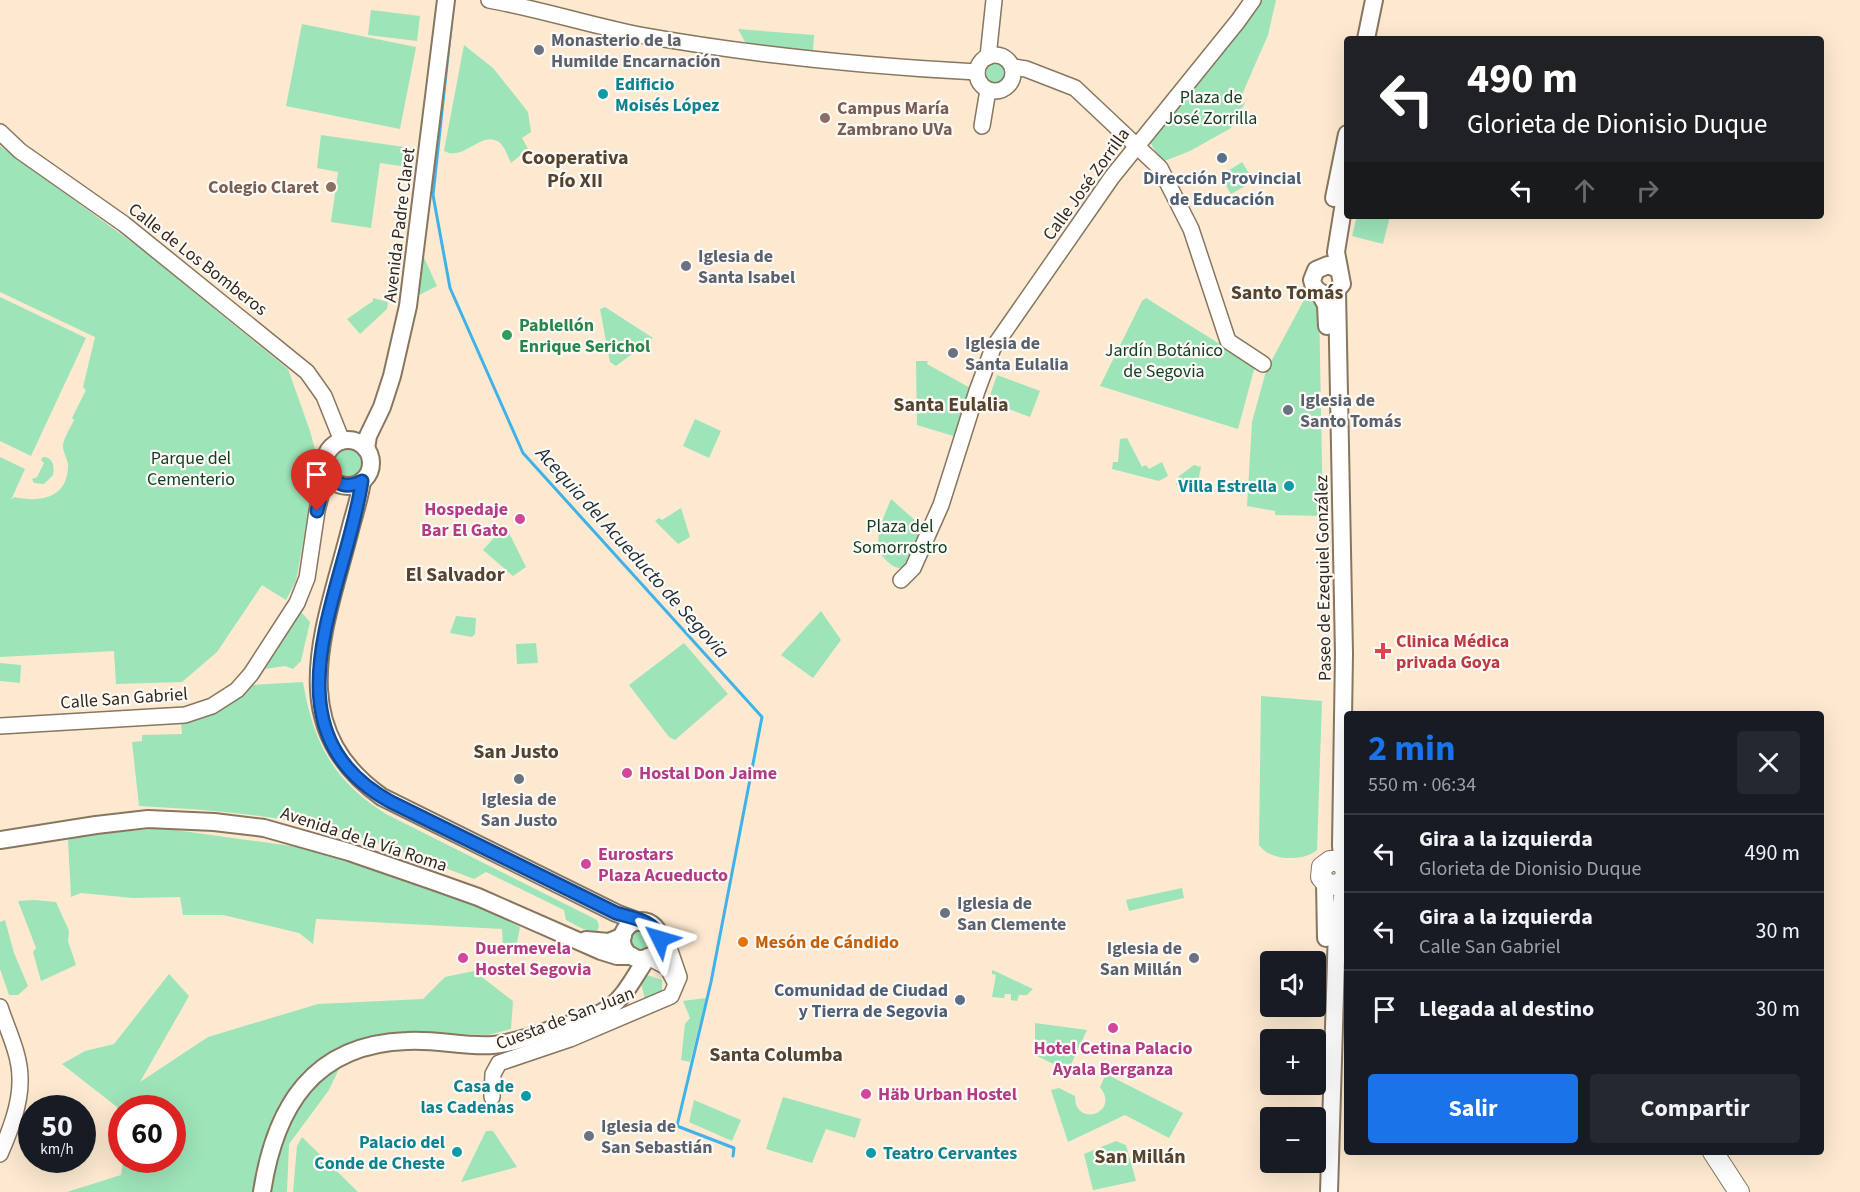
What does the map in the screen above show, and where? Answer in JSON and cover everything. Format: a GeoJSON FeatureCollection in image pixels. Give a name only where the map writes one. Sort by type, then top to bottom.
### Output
{"type":"FeatureCollection","features":[{"type":"Feature","properties":{"kind":"highway"},"geometry":{"type":"LineString","coordinates":[[1715,1155],[1734,1184],[1744,1192]]}},
{"type":"Feature","properties":{"kind":"main road"},"geometry":{"type":"LineString","coordinates":[[1367,36],[1374,0]]}},
{"type":"Feature","properties":{"kind":"main road"},"geometry":{"type":"LineString","coordinates":[[1377,36],[1384,0]]}},
{"type":"Feature","properties":{"kind":"main road","name":"Avenida Padre Claret"},"geometry":{"type":"LineString","coordinates":[[346,441],[360,434],[370,415],[388,358],[398,316],[441,2]]}},
{"type":"Feature","properties":{"kind":"main road","name":"Avenida Padre Claret"},"geometry":{"type":"LineString","coordinates":[[366,449],[368,436],[382,407],[392,376],[408,306],[441,2]]}},
{"type":"Feature","properties":{"kind":"main road"},"geometry":{"type":"LineString","coordinates":[[1344,150],[1324,257],[1312,280],[1319,292],[1327,295],[1337,291],[1342,281],[1336,252],[1344,203]]}},
{"type":"Feature","properties":{"kind":"main road"},"geometry":{"type":"LineString","coordinates":[[1319,267],[1328,265],[1338,269]]}},
{"type":"Feature","properties":{"kind":"main road","name":"Paseo de Ezequiel González"},"geometry":{"type":"LineString","coordinates":[[1329,1192],[1326,1136],[1341,885],[1344,654],[1337,291]]}},
{"type":"Feature","properties":{"kind":"main road","name":"Paseo de Ezequiel González"},"geometry":{"type":"LineString","coordinates":[[1319,292],[1326,309],[1334,688],[1341,885]]}},
{"type":"Feature","properties":{"kind":"main road"},"geometry":{"type":"LineString","coordinates":[[354,513],[352,496],[333,482],[325,462],[333,446],[346,441],[366,449],[370,457],[370,467],[362,481],[354,513],[331,603],[319,671],[321,718],[346,755],[355,776],[391,802],[616,913],[648,923],[657,930],[659,945],[655,952],[626,951]]}},
{"type":"Feature","properties":{"kind":"main road"},"geometry":{"type":"LineString","coordinates":[[333,482],[362,481]]}},
{"type":"Feature","properties":{"kind":"main road","name":"Avenida de la Vía Roma"},"geometry":{"type":"LineString","coordinates":[[0,833],[82,821],[159,814],[252,822],[351,845],[473,886],[589,941],[609,942],[626,951]]}},
{"type":"Feature","properties":{"kind":"main road","name":"Avenida de la Vía Roma"},"geometry":{"type":"LineString","coordinates":[[0,840],[148,819],[214,822],[264,828],[349,852],[434,881],[487,901],[570,939],[626,951]]}},
{"type":"Feature","properties":{"kind":"main road"},"geometry":{"type":"LineString","coordinates":[[616,913],[626,951],[625,989]]}},
{"type":"Feature","properties":{"kind":"main road"},"geometry":{"type":"LineString","coordinates":[[261,1192],[273,1143],[287,1109],[306,1084],[342,1054],[361,1048],[404,1041],[478,1046],[501,1044],[576,1022],[602,1011],[615,1003],[625,989],[626,951],[631,925],[640,922]]}},
{"type":"Feature","properties":{"kind":"main road","name":"Paseo de Ezequiel González"},"geometry":{"type":"LineString","coordinates":[[1319,1192],[1321,1173]]}},
{"type":"Feature","properties":{"kind":"street"},"geometry":{"type":"LineString","coordinates":[[489,0],[599,27],[721,49],[977,72]]}},
{"type":"Feature","properties":{"kind":"street"},"geometry":{"type":"LineString","coordinates":[[988,57],[994,0]]}},
{"type":"Feature","properties":{"kind":"street","name":"Calle José Zorrilla"},"geometry":{"type":"LineString","coordinates":[[901,580],[913,567],[941,505],[993,348],[1083,217],[1253,0]]}},
{"type":"Feature","properties":{"kind":"street"},"geometry":{"type":"LineString","coordinates":[[988,57],[1004,57],[1013,68],[1013,79],[1000,91],[988,90],[980,83],[977,72],[981,63],[988,57]]}},
{"type":"Feature","properties":{"kind":"street"},"geometry":{"type":"LineString","coordinates":[[1013,68],[1026,69],[1075,88],[1162,170],[1185,214],[1228,341],[1263,364]]}},
{"type":"Feature","properties":{"kind":"street"},"geometry":{"type":"LineString","coordinates":[[982,126],[988,90]]}},
{"type":"Feature","properties":{"kind":"street","name":"Calle de Los Bomberos"},"geometry":{"type":"LineString","coordinates":[[0,132],[20,151],[124,224],[307,372],[324,396],[346,441]]}},
{"type":"Feature","properties":{"kind":"street","name":"Calle San Gabriel"},"geometry":{"type":"LineString","coordinates":[[0,726],[185,715],[212,706],[229,696],[251,674],[297,603],[307,578],[317,511],[333,482]]}},
{"type":"Feature","properties":{"kind":"street"},"geometry":{"type":"LineString","coordinates":[[657,930],[667,942],[679,977],[675,990]]}},
{"type":"Feature","properties":{"kind":"street"},"geometry":{"type":"LineString","coordinates":[[626,951],[669,969],[675,990]]}},
{"type":"Feature","properties":{"kind":"street","name":"Cuesta de San Juan"},"geometry":{"type":"LineString","coordinates":[[492,1097],[493,1074],[499,1063],[570,1039],[645,1008],[669,997],[675,990]]}},
{"type":"Feature","properties":{"kind":"street"},"geometry":{"type":"LineString","coordinates":[[0,1007],[21,1078],[11,1125],[0,1154]]}},
{"type":"Feature","properties":{"kind":"green space","name":"Plaza de José Zorrilla"},"geometry":{"type":"Polygon","coordinates":[[[1259,0],[1276,0],[1268,35],[1240,99],[1245,103],[1231,128],[1190,151],[1162,162],[1148,139],[1259,0]]]}},
{"type":"Feature","properties":{"kind":"green space"},"geometry":{"type":"Polygon","coordinates":[[[371,10],[420,16],[417,41],[368,35],[371,10]]]}},
{"type":"Feature","properties":{"kind":"green space"},"geometry":{"type":"Polygon","coordinates":[[[302,24],[416,47],[400,129],[286,106],[302,24]]]}},
{"type":"Feature","properties":{"kind":"green space"},"geometry":{"type":"Polygon","coordinates":[[[738,29],[814,35],[813,51],[772,48],[745,42],[738,29]]]}},
{"type":"Feature","properties":{"kind":"green space"},"geometry":{"type":"Polygon","coordinates":[[[464,45],[493,68],[528,112],[531,132],[522,138],[528,149],[511,163],[505,149],[499,142],[492,139],[479,142],[458,153],[444,151],[464,45]]]}},
{"type":"Feature","properties":{"kind":"green space"},"geometry":{"type":"Polygon","coordinates":[[[995,61],[1003,64],[1006,72],[1003,80],[995,83],[987,80],[984,72],[987,64],[995,61]]]}},
{"type":"Feature","properties":{"kind":"green space"},"geometry":{"type":"Polygon","coordinates":[[[321,135],[404,147],[401,166],[380,163],[371,228],[331,222],[338,172],[317,168],[321,135]]]}},
{"type":"Feature","properties":{"kind":"green space","name":"Parque del Cementerio"},"geometry":{"type":"Polygon","coordinates":[[[0,146],[140,248],[288,369],[310,431],[318,461],[296,581],[286,600],[262,585],[217,652],[182,682],[116,684],[114,651],[0,657],[0,457],[25,469],[11,500],[14,497],[34,499],[51,496],[64,484],[68,464],[63,443],[86,390],[83,387],[95,337],[0,292],[0,146]]]}},
{"type":"Feature","properties":{"kind":"green space"},"geometry":{"type":"Polygon","coordinates":[[[1242,162],[1254,181],[1231,194],[1220,176],[1242,162]]]}},
{"type":"Feature","properties":{"kind":"green space"},"geometry":{"type":"Polygon","coordinates":[[[1356,219],[1389,219],[1383,244],[1352,236],[1356,219]]]}},
{"type":"Feature","properties":{"kind":"green space"},"geometry":{"type":"Polygon","coordinates":[[[421,251],[437,286],[417,296],[421,251]]]}},
{"type":"Feature","properties":{"kind":"green space"},"geometry":{"type":"Polygon","coordinates":[[[0,297],[86,338],[31,456],[0,441],[0,297]]]}},
{"type":"Feature","properties":{"kind":"green space"},"geometry":{"type":"Polygon","coordinates":[[[373,298],[388,302],[387,309],[360,334],[347,319],[373,301],[373,298]]]}},
{"type":"Feature","properties":{"kind":"green space","name":"Jardín Botánico de Segovia"},"geometry":{"type":"Polygon","coordinates":[[[1146,298],[1255,366],[1238,429],[1100,386],[1142,301],[1146,298]]]}},
{"type":"Feature","properties":{"kind":"green space"},"geometry":{"type":"Polygon","coordinates":[[[1305,298],[1319,304],[1323,516],[1275,515],[1275,511],[1247,506],[1252,422],[1266,371],[1305,298]]]}},
{"type":"Feature","properties":{"kind":"green space"},"geometry":{"type":"Polygon","coordinates":[[[605,307],[653,338],[616,366],[610,362],[600,309],[605,307]]]}},
{"type":"Feature","properties":{"kind":"green space"},"geometry":{"type":"Polygon","coordinates":[[[916,361],[928,361],[927,364],[974,390],[960,438],[917,425],[916,361]]]}},
{"type":"Feature","properties":{"kind":"green space"},"geometry":{"type":"Polygon","coordinates":[[[997,375],[1040,391],[1030,417],[988,401],[997,375]]]}},
{"type":"Feature","properties":{"kind":"green space"},"geometry":{"type":"Polygon","coordinates":[[[695,419],[721,431],[709,458],[683,446],[695,419]]]}},
{"type":"Feature","properties":{"kind":"green space"},"geometry":{"type":"Polygon","coordinates":[[[1127,438],[1142,467],[1146,465],[1149,469],[1162,462],[1168,476],[1159,481],[1112,469],[1113,462],[1118,462],[1120,439],[1127,438]]]}},
{"type":"Feature","properties":{"kind":"green space"},"geometry":{"type":"Polygon","coordinates":[[[348,445],[361,450],[366,463],[361,476],[348,481],[335,476],[330,463],[335,450],[348,445]]]}},
{"type":"Feature","properties":{"kind":"green space"},"geometry":{"type":"Polygon","coordinates":[[[43,457],[52,463],[53,475],[44,484],[34,483],[32,479],[37,477],[44,463],[41,460],[43,457]]]}},
{"type":"Feature","properties":{"kind":"green space"},"geometry":{"type":"Polygon","coordinates":[[[1194,465],[1201,467],[1197,487],[1176,485],[1178,477],[1194,465]]]}},
{"type":"Feature","properties":{"kind":"green space","name":"Plaza del Somorrostro"},"geometry":{"type":"Polygon","coordinates":[[[891,499],[926,530],[905,568],[898,568],[890,564],[879,548],[879,531],[891,499]]]}},
{"type":"Feature","properties":{"kind":"green space"},"geometry":{"type":"Polygon","coordinates":[[[681,508],[690,537],[678,544],[655,521],[659,518],[662,520],[681,508]]]}},
{"type":"Feature","properties":{"kind":"green space"},"geometry":{"type":"Polygon","coordinates":[[[505,525],[526,567],[513,576],[483,550],[505,525]]]}},
{"type":"Feature","properties":{"kind":"green space"},"geometry":{"type":"Polygon","coordinates":[[[821,611],[841,640],[813,678],[781,655],[821,611]]]}},
{"type":"Feature","properties":{"kind":"green space"},"geometry":{"type":"Polygon","coordinates":[[[301,612],[310,622],[301,661],[293,669],[285,666],[265,669],[301,612]]]}},
{"type":"Feature","properties":{"kind":"green space"},"geometry":{"type":"Polygon","coordinates":[[[456,616],[476,618],[475,634],[472,637],[450,633],[456,616]]]}},
{"type":"Feature","properties":{"kind":"green space"},"geometry":{"type":"Polygon","coordinates":[[[536,643],[538,663],[517,664],[516,644],[536,643]]]}},
{"type":"Feature","properties":{"kind":"green space"},"geometry":{"type":"Polygon","coordinates":[[[684,643],[728,694],[675,740],[669,737],[629,685],[684,643]]]}},
{"type":"Feature","properties":{"kind":"green space"},"geometry":{"type":"Polygon","coordinates":[[[0,663],[21,665],[20,683],[0,681],[0,663]]]}},
{"type":"Feature","properties":{"kind":"green space"},"geometry":{"type":"Polygon","coordinates":[[[303,682],[307,704],[320,741],[328,758],[352,788],[386,814],[597,920],[599,926],[597,932],[583,929],[566,920],[564,910],[486,872],[474,879],[395,849],[334,830],[248,815],[139,806],[132,742],[142,741],[142,735],[182,734],[181,722],[219,709],[234,700],[250,685],[303,682]]]}},
{"type":"Feature","properties":{"kind":"green space"},"geometry":{"type":"Polygon","coordinates":[[[1261,696],[1322,701],[1317,850],[1304,857],[1278,857],[1259,845],[1261,696]]]}},
{"type":"Feature","properties":{"kind":"green space"},"geometry":{"type":"Polygon","coordinates":[[[161,828],[320,850],[485,908],[520,927],[516,948],[503,949],[502,929],[316,919],[313,944],[299,933],[223,915],[183,915],[180,897],[133,898],[81,893],[71,897],[68,840],[72,837],[161,828]]]}},
{"type":"Feature","properties":{"kind":"green space"},"geometry":{"type":"Polygon","coordinates":[[[1182,888],[1184,898],[1129,911],[1126,900],[1182,888]]]}},
{"type":"Feature","properties":{"kind":"green space"},"geometry":{"type":"Polygon","coordinates":[[[18,901],[56,902],[69,931],[68,941],[76,965],[41,981],[33,952],[36,948],[18,901]]]}},
{"type":"Feature","properties":{"kind":"green space"},"geometry":{"type":"Polygon","coordinates":[[[5,920],[14,953],[28,986],[18,995],[9,995],[0,969],[0,922],[5,920]]]}},
{"type":"Feature","properties":{"kind":"green space"},"geometry":{"type":"Polygon","coordinates":[[[641,927],[650,931],[654,940],[650,949],[641,953],[632,949],[628,940],[632,931],[641,927]]]}},
{"type":"Feature","properties":{"kind":"green space"},"geometry":{"type":"Polygon","coordinates":[[[992,970],[1033,989],[1027,995],[1019,995],[1017,1001],[1011,1000],[1011,994],[1005,994],[1004,998],[992,997],[996,975],[992,974],[992,970]]]}},
{"type":"Feature","properties":{"kind":"green space"},"geometry":{"type":"Polygon","coordinates":[[[474,971],[513,1001],[511,1029],[488,1035],[430,1033],[352,1041],[329,1090],[289,1144],[287,1192],[67,1192],[121,1173],[186,1173],[186,1095],[108,1095],[108,1100],[62,1064],[85,1051],[114,1044],[169,974],[189,996],[140,1082],[208,1037],[318,1004],[423,999],[445,977],[474,971]]]}},
{"type":"Feature","properties":{"kind":"green space"},"geometry":{"type":"Polygon","coordinates":[[[647,975],[662,980],[662,991],[645,999],[641,984],[647,975]]]}},
{"type":"Feature","properties":{"kind":"green space"},"geometry":{"type":"Polygon","coordinates":[[[706,998],[690,1062],[681,1060],[685,1024],[690,1018],[683,1001],[706,998]]]}},
{"type":"Feature","properties":{"kind":"green space"},"geometry":{"type":"Polygon","coordinates":[[[1035,1023],[1087,1030],[1068,1071],[1035,1055],[1035,1023]]]}},
{"type":"Feature","properties":{"kind":"green space"},"geometry":{"type":"Polygon","coordinates":[[[1106,1074],[1183,1113],[1169,1138],[1125,1115],[1068,1142],[1051,1090],[1059,1088],[1075,1096],[1081,1112],[1095,1114],[1105,1104],[1105,1096],[1100,1087],[1106,1074]]]}},
{"type":"Feature","properties":{"kind":"green space"},"geometry":{"type":"Polygon","coordinates":[[[783,1097],[861,1119],[855,1138],[826,1129],[812,1163],[766,1149],[783,1097]]]}},
{"type":"Feature","properties":{"kind":"green space"},"geometry":{"type":"Polygon","coordinates":[[[694,1100],[741,1120],[732,1141],[689,1122],[694,1100]]]}},
{"type":"Feature","properties":{"kind":"green space"},"geometry":{"type":"Polygon","coordinates":[[[486,1131],[493,1131],[517,1167],[461,1182],[486,1131]]]}},
{"type":"Feature","properties":{"kind":"green space"},"geometry":{"type":"Polygon","coordinates":[[[302,1137],[358,1192],[293,1192],[297,1146],[302,1137]]]}},
{"type":"Feature","properties":{"kind":"green space"},"geometry":{"type":"Polygon","coordinates":[[[1116,1141],[1126,1145],[1136,1181],[1093,1190],[1084,1154],[1116,1141]]]}},
{"type":"Feature","properties":{"kind":"waterway","name":"Acequia del Acueducto de Segovia"},"geometry":{"type":"LineString","coordinates":[[451,27],[433,195],[450,288],[523,453],[762,717],[711,982],[677,1126],[734,1148],[733,1156]]}},
{"type":"Feature","properties":{"kind":"place","name":"Monasterio de la Humilde Encarnación"},"geometry":{"type":"Point","coordinates":[539,50]}},
{"type":"Feature","properties":{"kind":"place","name":"Edificio Moisés López"},"geometry":{"type":"Point","coordinates":[603,94]}},
{"type":"Feature","properties":{"kind":"place","name":"Campus María Zambrano UVa"},"geometry":{"type":"Point","coordinates":[825,118]}},
{"type":"Feature","properties":{"kind":"place","name":"Dirección Provincial de Educación"},"geometry":{"type":"Point","coordinates":[1222,158]}},
{"type":"Feature","properties":{"kind":"place","name":"Colegio Claret"},"geometry":{"type":"Point","coordinates":[331,187]}},
{"type":"Feature","properties":{"kind":"place","name":"Iglesia de Santa Isabel"},"geometry":{"type":"Point","coordinates":[686,266]}},
{"type":"Feature","properties":{"kind":"place","name":"Pablellón Enrique Serichol"},"geometry":{"type":"Point","coordinates":[507,335]}},
{"type":"Feature","properties":{"kind":"place","name":"Iglesia de Santa Eulalia"},"geometry":{"type":"Point","coordinates":[953,353]}},
{"type":"Feature","properties":{"kind":"place","name":"Iglesia de Santo Tomás"},"geometry":{"type":"Point","coordinates":[1288,410]}},
{"type":"Feature","properties":{"kind":"place","name":"Villa Estrella"},"geometry":{"type":"Point","coordinates":[1289,486]}},
{"type":"Feature","properties":{"kind":"place","name":"Hospedaje Bar El Gato"},"geometry":{"type":"Point","coordinates":[520,519]}},
{"type":"Feature","properties":{"kind":"place","name":"Clinica Médica privada Goya"},"geometry":{"type":"Point","coordinates":[1383,651]}},
{"type":"Feature","properties":{"kind":"place","name":"Hostal Don Jaime"},"geometry":{"type":"Point","coordinates":[627,773]}},
{"type":"Feature","properties":{"kind":"place","name":"Iglesia de San Justo"},"geometry":{"type":"Point","coordinates":[519,779]}},
{"type":"Feature","properties":{"kind":"place","name":"Eurostars Plaza Acueducto"},"geometry":{"type":"Point","coordinates":[586,864]}},
{"type":"Feature","properties":{"kind":"place","name":"Iglesia de San Clemente"},"geometry":{"type":"Point","coordinates":[945,913]}},
{"type":"Feature","properties":{"kind":"place","name":"Mesón de Cándido"},"geometry":{"type":"Point","coordinates":[743,942]}},
{"type":"Feature","properties":{"kind":"place","name":"Duermevela Hostel Segovia"},"geometry":{"type":"Point","coordinates":[463,958]}},
{"type":"Feature","properties":{"kind":"place","name":"Iglesia de San Millán"},"geometry":{"type":"Point","coordinates":[1194,958]}},
{"type":"Feature","properties":{"kind":"place","name":"Comunidad de Ciudad y Tierra de Segovia"},"geometry":{"type":"Point","coordinates":[960,1000]}},
{"type":"Feature","properties":{"kind":"place","name":"Hotel Cetina Palacio Ayala Berganza"},"geometry":{"type":"Point","coordinates":[1113,1028]}},
{"type":"Feature","properties":{"kind":"place","name":"Häb Urban Hostel"},"geometry":{"type":"Point","coordinates":[866,1094]}},
{"type":"Feature","properties":{"kind":"place","name":"Casa de las Cadenas"},"geometry":{"type":"Point","coordinates":[526,1096]}},
{"type":"Feature","properties":{"kind":"place","name":"Iglesia de San Sebastián"},"geometry":{"type":"Point","coordinates":[589,1136]}},
{"type":"Feature","properties":{"kind":"place","name":"Palacio del Conde de Cheste"},"geometry":{"type":"Point","coordinates":[457,1152]}},
{"type":"Feature","properties":{"kind":"place","name":"Teatro Cervantes"},"geometry":{"type":"Point","coordinates":[871,1153]}},
{"type":"Feature","properties":{"kind":"district","name":"Cooperativa Pío XII"},"geometry":{"type":"Point","coordinates":[575,168]}},
{"type":"Feature","properties":{"kind":"district","name":"Santo Tomás"},"geometry":{"type":"Point","coordinates":[1287,292]}},
{"type":"Feature","properties":{"kind":"district","name":"Santa Eulalia"},"geometry":{"type":"Point","coordinates":[951,404]}},
{"type":"Feature","properties":{"kind":"district","name":"El Salvador"},"geometry":{"type":"Point","coordinates":[455,574]}},
{"type":"Feature","properties":{"kind":"district","name":"San Justo"},"geometry":{"type":"Point","coordinates":[516,751]}},
{"type":"Feature","properties":{"kind":"district","name":"Santa Columba"},"geometry":{"type":"Point","coordinates":[776,1054]}},
{"type":"Feature","properties":{"kind":"district","name":"San Millán"},"geometry":{"type":"Point","coordinates":[1140,1156]}},
{"type":"Feature","properties":{"kind":"route"},"geometry":{"type":"LineString","coordinates":[[317,511],[327,471],[333,480],[343,485],[351,486],[362,481],[331,603],[319,671],[321,718],[333,746],[350,771],[370,789],[391,802],[539,873],[616,913],[651,924],[657,930],[660,939]]}}]}
